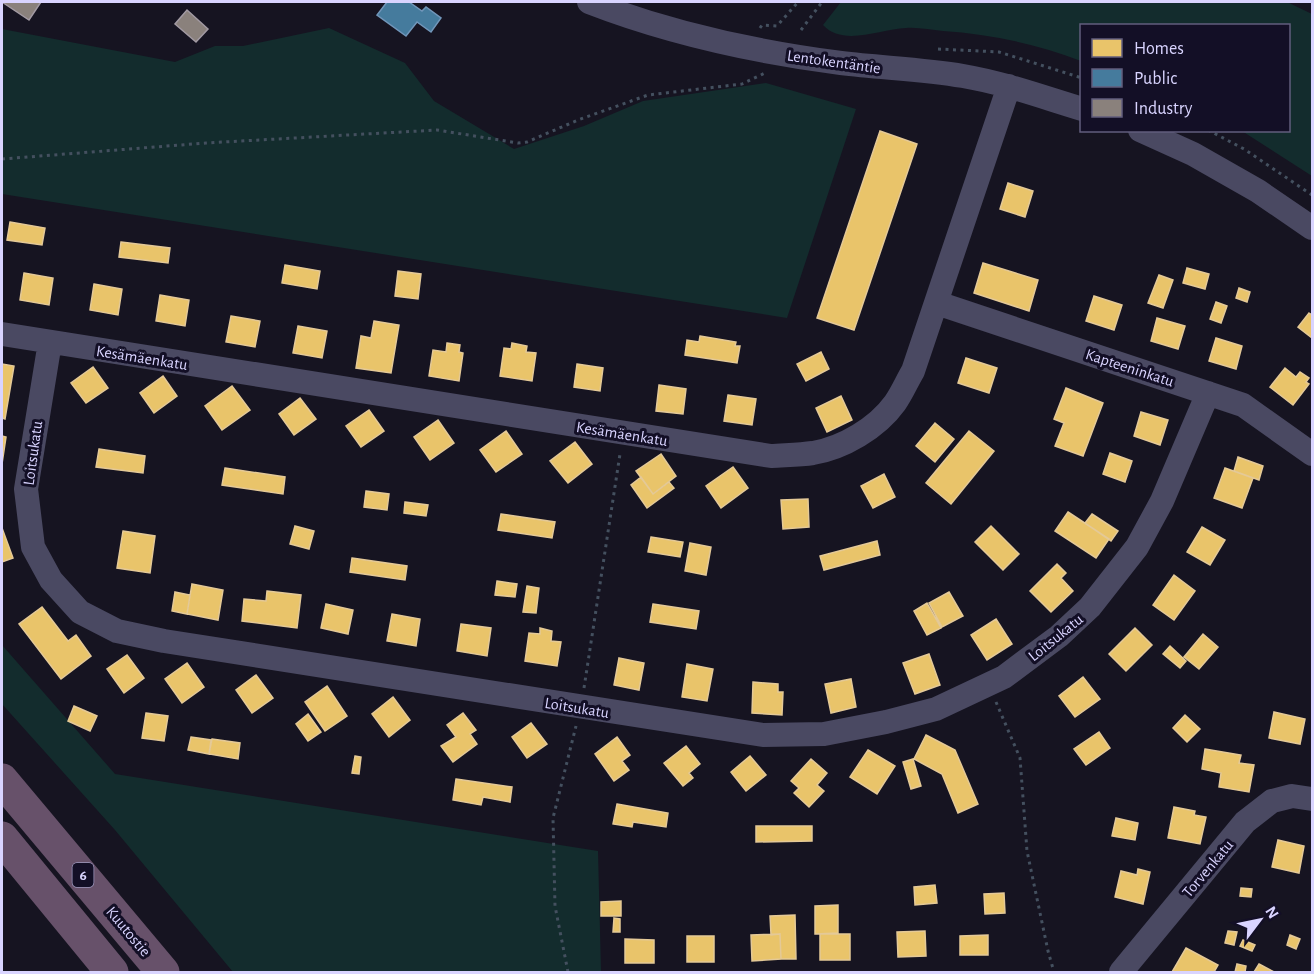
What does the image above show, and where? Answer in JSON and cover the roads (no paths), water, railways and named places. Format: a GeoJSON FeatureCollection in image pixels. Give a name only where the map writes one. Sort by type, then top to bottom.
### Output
{"type":"FeatureCollection","features":[{"type":"Feature","properties":{"kind":"highway","name":"Kuutostie"},"geometry":{"type":"LineString","coordinates":[[2,780],[165,972]]}},
{"type":"Feature","properties":{"kind":"highway","name":"6"},"geometry":{"type":"LineString","coordinates":[[2,838],[110,970]]}},
{"type":"Feature","properties":{"kind":"street","name":"Lentokentäntie"},"geometry":{"type":"LineString","coordinates":[[590,2],[675,30],[761,50],[839,63],[963,76],[1009,86],[1080,108]]}},
{"type":"Feature","properties":{"kind":"street","name":"Kesämäenkatu"},"geometry":{"type":"LineString","coordinates":[[2,334],[771,456],[814,453],[839,445],[864,432],[880,420],[894,403],[913,371],[1009,86]]}},
{"type":"Feature","properties":{"kind":"street"},"geometry":{"type":"LineString","coordinates":[[1144,132],[1193,154],[1258,191],[1312,228]]}},
{"type":"Feature","properties":{"kind":"street","name":"Kapteeninkatu"},"geometry":{"type":"LineString","coordinates":[[936,303],[1243,405],[1312,454]]}},
{"type":"Feature","properties":{"kind":"street","name":"Loitsukatu"},"geometry":{"type":"LineString","coordinates":[[50,342],[26,489],[33,547],[51,580],[80,612],[117,632],[187,645],[763,735],[824,734],[936,710],[1004,677],[1059,636],[1090,607],[1137,547],[1162,501],[1208,393]]}},
{"type":"Feature","properties":{"kind":"street","name":"Torvenkatu"},"geometry":{"type":"LineString","coordinates":[[1120,972],[1245,822],[1272,801],[1292,796],[1312,799]]}}]}
